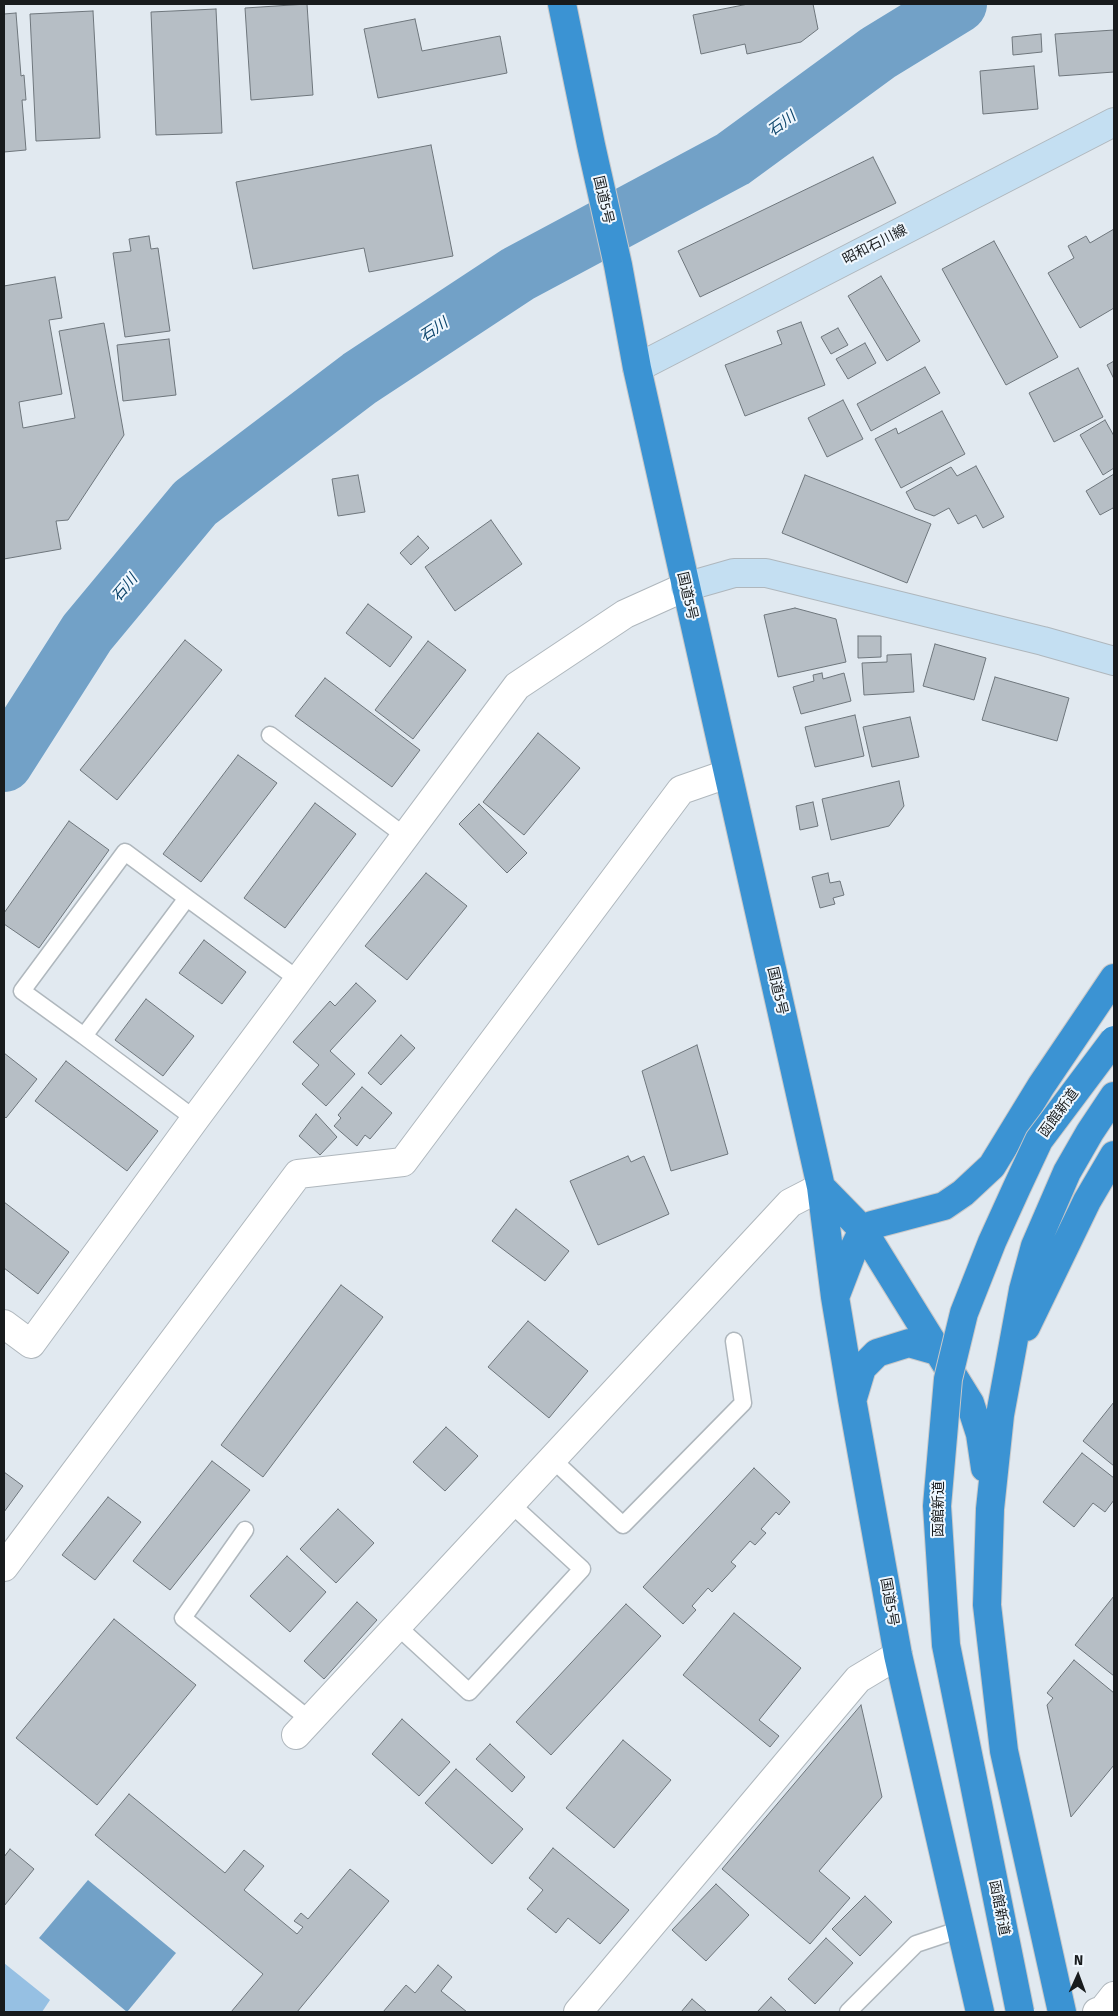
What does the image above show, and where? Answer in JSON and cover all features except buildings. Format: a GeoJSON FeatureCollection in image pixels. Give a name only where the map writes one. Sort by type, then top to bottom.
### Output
{"type":"FeatureCollection","features":[{"type":"Feature","properties":{"kind":"highway","name":"国道5号"},"geometry":{"type":"LineString","coordinates":[[562,4],[602,198],[618,265],[637,368],[821,1187],[835,1297],[898,1655],[980,2012]]}},
{"type":"Feature","properties":{"kind":"highway"},"geometry":{"type":"LineString","coordinates":[[835,1297],[863,1230],[872,1225],[944,1206],[964,1193],[992,1166],[1041,1086],[1114,978]]}},
{"type":"Feature","properties":{"kind":"highway","name":"函館新道"},"geometry":{"type":"LineString","coordinates":[[1020,2012],[946,1645],[937,1506],[948,1379],[964,1313],[1016,1187],[1040,1140],[1114,1040]]}},
{"type":"Feature","properties":{"kind":"highway"},"geometry":{"type":"LineString","coordinates":[[1062,2012],[1004,1751],[987,1605],[990,1509],[1000,1415],[1023,1290],[1035,1246],[1067,1172],[1114,1096]]}},
{"type":"Feature","properties":{"kind":"highway"},"geometry":{"type":"LineString","coordinates":[[1011,1360],[1087,1201],[1114,1155]]}},
{"type":"Feature","properties":{"kind":"highway"},"geometry":{"type":"LineString","coordinates":[[821,1187],[863,1230],[970,1403],[983,1452],[990,1509]]}},
{"type":"Feature","properties":{"kind":"highway"},"geometry":{"type":"LineString","coordinates":[[852,1399],[862,1368],[877,1352],[909,1343],[937,1351]]}},
{"type":"Feature","properties":{"kind":"street","name":"昭和石川線"},"geometry":{"type":"LineString","coordinates":[[637,368],[1114,122]]}},
{"type":"Feature","properties":{"kind":"street"},"geometry":{"type":"LineString","coordinates":[[4,1324],[32,1344],[517,686],[625,614],[685,587],[734,572],[766,573],[1043,641],[1114,661]]}},
{"type":"Feature","properties":{"kind":"street"},"geometry":{"type":"LineString","coordinates":[[4,1567],[298,1174],[403,1162],[681,790],[727,774]]}},
{"type":"Feature","properties":{"kind":"street"},"geometry":{"type":"LineString","coordinates":[[303,1727],[790,1204],[821,1187]]}},
{"type":"Feature","properties":{"kind":"street"},"geometry":{"type":"LineString","coordinates":[[578,2012],[858,1679],[898,1655]]}},
{"type":"Feature","properties":{"kind":"street"},"geometry":{"type":"LineString","coordinates":[[1098,2012],[1114,1996]]}},
{"type":"Feature","properties":{"kind":"lane"},"geometry":{"type":"LineString","coordinates":[[270,734],[405,836]]}},
{"type":"Feature","properties":{"kind":"lane"},"geometry":{"type":"LineString","coordinates":[[196,1119],[22,991],[125,852],[299,980]]}},
{"type":"Feature","properties":{"kind":"lane"},"geometry":{"type":"LineString","coordinates":[[84,1036],[187,898]]}},
{"type":"Feature","properties":{"kind":"lane"},"geometry":{"type":"LineString","coordinates":[[552,1459],[623,1525],[743,1403],[734,1341]]}},
{"type":"Feature","properties":{"kind":"lane"},"geometry":{"type":"LineString","coordinates":[[397,1626],[469,1692],[582,1569],[511,1504]]}},
{"type":"Feature","properties":{"kind":"lane"},"geometry":{"type":"LineString","coordinates":[[245,1530],[183,1618],[303,1727]]}},
{"type":"Feature","properties":{"kind":"lane"},"geometry":{"type":"LineString","coordinates":[[848,2012],[916,1944],[961,1929]]}},
{"type":"Feature","properties":{"kind":"shaded area"},"geometry":{"type":"Polygon","coordinates":[[[88,1880],[176,1953],[127,2012],[39,1938],[88,1880]]]}},
{"type":"Feature","properties":{"kind":"shaded area"},"geometry":{"type":"Polygon","coordinates":[[[4,1963],[50,2000],[42,2012],[4,2012],[4,1963]]]}},
{"type":"Feature","properties":{"kind":"waterway","name":"石川"},"geometry":{"type":"LineString","coordinates":[[4,763],[87,633],[195,503],[360,378],[518,274],[733,159],[878,53],[958,4]]}}]}
